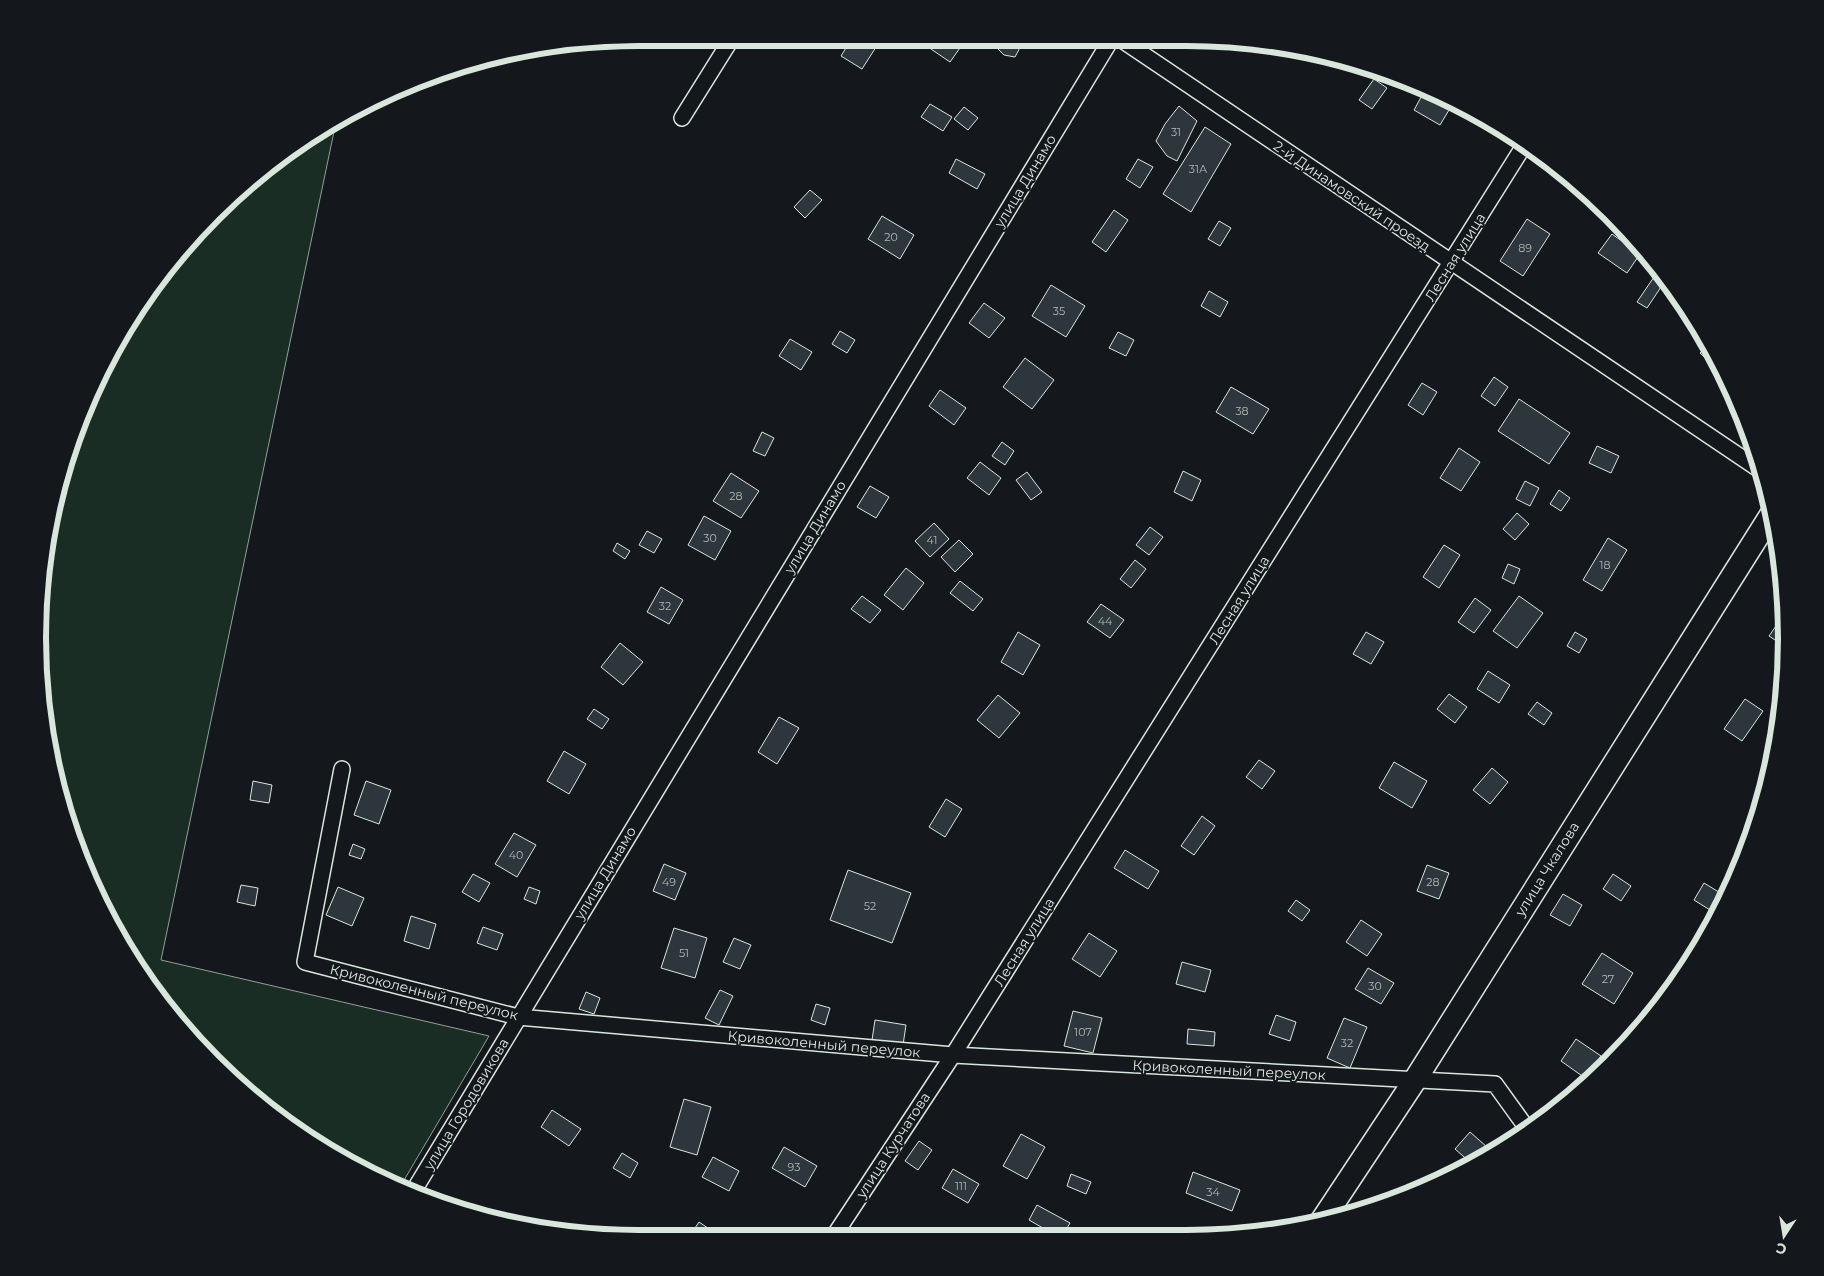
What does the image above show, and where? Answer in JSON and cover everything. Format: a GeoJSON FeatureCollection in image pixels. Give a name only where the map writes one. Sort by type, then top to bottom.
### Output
{"type":"FeatureCollection","features":[{"type":"Feature","properties":{"kind":"street"},"geometry":{"type":"LineString","coordinates":[[682,118],[727,46]]}},
{"type":"Feature","properties":{"kind":"street","name":"улица Динамо"},"geometry":{"type":"LineString","coordinates":[[518,1017],[1107,46]]}},
{"type":"Feature","properties":{"kind":"street","name":"2-й Динамовский проезд"},"geometry":{"type":"LineString","coordinates":[[1131,46],[1751,464]]}},
{"type":"Feature","properties":{"kind":"street","name":"Лесная улица"},"geometry":{"type":"LineString","coordinates":[[953,1055],[1521,150]]}},
{"type":"Feature","properties":{"kind":"street","name":"улица Чкалова"},"geometry":{"type":"LineString","coordinates":[[1328,1212],[1415,1080],[1766,524]]}},
{"type":"Feature","properties":{"kind":"street","name":"Кривоколенный переулок"},"geometry":{"type":"LineString","coordinates":[[342,769],[305,962],[518,1017],[953,1055],[1495,1084],[1524,1124]]}},
{"type":"Feature","properties":{"kind":"street","name":"улица Городовикова"},"geometry":{"type":"LineString","coordinates":[[416,1187],[518,1017]]}},
{"type":"Feature","properties":{"kind":"street","name":"улица Курчатова"},"geometry":{"type":"LineString","coordinates":[[838,1230],[953,1055]]}},
{"type":"Feature","properties":{"kind":"green space"},"geometry":{"type":"Polygon","coordinates":[[[334,131],[161,960],[489,1036],[403,1181],[376,1169],[309,1130],[248,1083],[220,1056],[193,1028],[146,967],[107,900],[91,864],[66,791],[51,715],[46,638],[51,561],[66,485],[91,412],[107,376],[146,309],[193,248],[248,193],[309,146],[334,131]]]}},
{"type":"Feature","properties":{"kind":"building"},"geometry":{"type":"Polygon","coordinates":[[[847,46],[877,46],[862,69],[841,56],[847,46]]]}},
{"type":"Feature","properties":{"kind":"building"},"geometry":{"type":"Polygon","coordinates":[[[929,46],[961,46],[950,62],[929,46]]]}},
{"type":"Feature","properties":{"kind":"building"},"geometry":{"type":"Polygon","coordinates":[[[995,46],[1021,46],[1015,57],[1004,55],[995,46]]]}},
{"type":"Feature","properties":{"kind":"building"},"geometry":{"type":"Polygon","coordinates":[[[1374,79],[1387,88],[1372,109],[1359,100],[1374,79]]]}},
{"type":"Feature","properties":{"kind":"building"},"geometry":{"type":"Polygon","coordinates":[[[1422,95],[1450,108],[1440,125],[1414,110],[1422,95]]]}},
{"type":"Feature","properties":{"kind":"building"},"geometry":{"type":"Polygon","coordinates":[[[930,104],[952,117],[943,131],[921,117],[930,104]]]}},
{"type":"Feature","properties":{"kind":"building"},"geometry":{"type":"Polygon","coordinates":[[[1179,106],[1197,121],[1177,161],[1167,156],[1156,141],[1165,124],[1179,106]]]}},
{"type":"Feature","properties":{"kind":"building"},"geometry":{"type":"Polygon","coordinates":[[[964,107],[978,118],[968,130],[954,119],[964,107]]]}},
{"type":"Feature","properties":{"kind":"building"},"geometry":{"type":"Polygon","coordinates":[[[1205,127],[1231,144],[1191,212],[1163,194],[1205,127]]]}},
{"type":"Feature","properties":{"kind":"building"},"geometry":{"type":"Polygon","coordinates":[[[956,159],[985,174],[977,189],[949,173],[956,159]]]}},
{"type":"Feature","properties":{"kind":"building"},"geometry":{"type":"Polygon","coordinates":[[[1138,159],[1153,167],[1140,188],[1126,179],[1138,159]]]}},
{"type":"Feature","properties":{"kind":"building"},"geometry":{"type":"Polygon","coordinates":[[[810,190],[822,200],[805,218],[794,207],[810,190]]]}},
{"type":"Feature","properties":{"kind":"building"},"geometry":{"type":"Polygon","coordinates":[[[1114,210],[1128,220],[1106,252],[1092,242],[1114,210]]]}},
{"type":"Feature","properties":{"kind":"building"},"geometry":{"type":"Polygon","coordinates":[[[882,216],[914,235],[900,259],[868,239],[882,216]]]}},
{"type":"Feature","properties":{"kind":"building"},"geometry":{"type":"Polygon","coordinates":[[[1527,219],[1550,234],[1523,276],[1500,261],[1527,219]]]}},
{"type":"Feature","properties":{"kind":"building"},"geometry":{"type":"Polygon","coordinates":[[[1219,221],[1231,228],[1220,246],[1208,239],[1219,221]]]}},
{"type":"Feature","properties":{"kind":"building"},"geometry":{"type":"Polygon","coordinates":[[[1612,234],[1630,247],[1638,257],[1627,273],[1598,253],[1612,234]]]}},
{"type":"Feature","properties":{"kind":"building"},"geometry":{"type":"Polygon","coordinates":[[[1654,277],[1661,287],[1647,308],[1637,302],[1654,277]]]}},
{"type":"Feature","properties":{"kind":"building"},"geometry":{"type":"Polygon","coordinates":[[[1051,285],[1085,306],[1066,337],[1032,316],[1051,285]]]}},
{"type":"Feature","properties":{"kind":"building"},"geometry":{"type":"Polygon","coordinates":[[[1209,291],[1228,302],[1220,317],[1201,306],[1209,291]]]}},
{"type":"Feature","properties":{"kind":"building"},"geometry":{"type":"Polygon","coordinates":[[[984,303],[1005,318],[989,338],[969,323],[984,303]]]}},
{"type":"Feature","properties":{"kind":"building"},"geometry":{"type":"Polygon","coordinates":[[[840,331],[855,340],[847,353],[832,344],[840,331]]]}},
{"type":"Feature","properties":{"kind":"building"},"geometry":{"type":"Polygon","coordinates":[[[1118,332],[1134,340],[1126,356],[1109,348],[1118,332]]]}},
{"type":"Feature","properties":{"kind":"building"},"geometry":{"type":"Polygon","coordinates":[[[790,339],[812,352],[801,370],[779,356],[790,339]]]}},
{"type":"Feature","properties":{"kind":"building"},"geometry":{"type":"Polygon","coordinates":[[[1703,350],[1709,361],[1700,353],[1703,350]]]}},
{"type":"Feature","properties":{"kind":"building"},"geometry":{"type":"Polygon","coordinates":[[[1025,358],[1054,380],[1032,409],[1003,387],[1025,358]]]}},
{"type":"Feature","properties":{"kind":"building"},"geometry":{"type":"Polygon","coordinates":[[[1494,377],[1508,387],[1495,406],[1481,396],[1494,377]]]}},
{"type":"Feature","properties":{"kind":"building"},"geometry":{"type":"Polygon","coordinates":[[[1422,383],[1437,392],[1423,415],[1408,405],[1422,383]]]}},
{"type":"Feature","properties":{"kind":"building"},"geometry":{"type":"Polygon","coordinates":[[[1231,387],[1269,409],[1253,434],[1216,412],[1231,387]]]}},
{"type":"Feature","properties":{"kind":"building"},"geometry":{"type":"Polygon","coordinates":[[[940,390],[966,408],[954,425],[929,406],[940,390]]]}},
{"type":"Feature","properties":{"kind":"building"},"geometry":{"type":"Polygon","coordinates":[[[1519,399],[1570,433],[1549,464],[1498,431],[1519,399]]]}},
{"type":"Feature","properties":{"kind":"building"},"geometry":{"type":"Polygon","coordinates":[[[762,432],[774,438],[765,456],[753,451],[762,432]]]}},
{"type":"Feature","properties":{"kind":"building"},"geometry":{"type":"Polygon","coordinates":[[[1002,442],[1014,451],[1005,465],[992,456],[1002,442]]]}},
{"type":"Feature","properties":{"kind":"building"},"geometry":{"type":"Polygon","coordinates":[[[1597,446],[1619,456],[1611,473],[1589,463],[1597,446]]]}},
{"type":"Feature","properties":{"kind":"building"},"geometry":{"type":"Polygon","coordinates":[[[1459,448],[1480,462],[1461,491],[1440,478],[1459,448]]]}},
{"type":"Feature","properties":{"kind":"building"},"geometry":{"type":"Polygon","coordinates":[[[980,462],[1001,478],[989,495],[967,478],[980,462]]]}},
{"type":"Feature","properties":{"kind":"building"},"geometry":{"type":"Polygon","coordinates":[[[1183,471],[1201,480],[1192,501],[1174,492],[1183,471]]]}},
{"type":"Feature","properties":{"kind":"building"},"geometry":{"type":"Polygon","coordinates":[[[1027,472],[1042,492],[1031,500],[1016,480],[1027,472]]]}},
{"type":"Feature","properties":{"kind":"building"},"geometry":{"type":"Polygon","coordinates":[[[731,473],[759,491],[741,518],[713,501],[731,473]]]}},
{"type":"Feature","properties":{"kind":"building"},"geometry":{"type":"Polygon","coordinates":[[[1525,481],[1539,488],[1530,506],[1516,499],[1525,481]]]}},
{"type":"Feature","properties":{"kind":"building"},"geometry":{"type":"Polygon","coordinates":[[[870,486],[889,497],[876,518],[857,507],[870,486]]]}},
{"type":"Feature","properties":{"kind":"building"},"geometry":{"type":"Polygon","coordinates":[[[1559,490],[1570,498],[1561,511],[1550,504],[1559,490]]]}},
{"type":"Feature","properties":{"kind":"building"},"geometry":{"type":"Polygon","coordinates":[[[1517,513],[1529,524],[1515,540],[1503,529],[1517,513]]]}},
{"type":"Feature","properties":{"kind":"building"},"geometry":{"type":"Polygon","coordinates":[[[704,516],[731,531],[715,560],[688,545],[704,516]]]}},
{"type":"Feature","properties":{"kind":"building"},"geometry":{"type":"Polygon","coordinates":[[[934,523],[949,539],[930,557],[915,541],[934,523]]]}},
{"type":"Feature","properties":{"kind":"building"},"geometry":{"type":"Polygon","coordinates":[[[1150,527],[1163,537],[1149,555],[1136,545],[1150,527]]]}},
{"type":"Feature","properties":{"kind":"building"},"geometry":{"type":"Polygon","coordinates":[[[647,531],[662,539],[654,553],[639,545],[647,531]]]}},
{"type":"Feature","properties":{"kind":"building"},"geometry":{"type":"Polygon","coordinates":[[[1608,538],[1627,550],[1602,591],[1583,580],[1608,538]]]}},
{"type":"Feature","properties":{"kind":"building"},"geometry":{"type":"Polygon","coordinates":[[[959,540],[973,554],[955,572],[941,557],[959,540]]]}},
{"type":"Feature","properties":{"kind":"building"},"geometry":{"type":"Polygon","coordinates":[[[617,543],[630,551],[625,559],[613,551],[617,543]]]}},
{"type":"Feature","properties":{"kind":"building"},"geometry":{"type":"Polygon","coordinates":[[[1444,545],[1460,555],[1439,588],[1423,577],[1444,545]]]}},
{"type":"Feature","properties":{"kind":"building"},"geometry":{"type":"Polygon","coordinates":[[[1135,560],[1146,569],[1131,588],[1120,579],[1135,560]]]}},
{"type":"Feature","properties":{"kind":"building"},"geometry":{"type":"Polygon","coordinates":[[[1508,564],[1520,569],[1514,584],[1502,578],[1508,564]]]}},
{"type":"Feature","properties":{"kind":"building"},"geometry":{"type":"Polygon","coordinates":[[[906,568],[924,583],[903,610],[884,595],[906,568]]]}},
{"type":"Feature","properties":{"kind":"building"},"geometry":{"type":"Polygon","coordinates":[[[960,581],[983,599],[973,611],[950,593],[960,581]]]}},
{"type":"Feature","properties":{"kind":"building"},"geometry":{"type":"Polygon","coordinates":[[[661,587],[683,600],[669,624],[647,612],[661,587]]]}},
{"type":"Feature","properties":{"kind":"building"},"geometry":{"type":"Polygon","coordinates":[[[862,596],[881,610],[870,623],[851,609],[862,596]]]}},
{"type":"Feature","properties":{"kind":"building"},"geometry":{"type":"Polygon","coordinates":[[[1519,596],[1543,613],[1517,648],[1493,631],[1519,596]]]}},
{"type":"Feature","properties":{"kind":"building"},"geometry":{"type":"Polygon","coordinates":[[[1475,598],[1491,610],[1474,633],[1458,622],[1475,598]]]}},
{"type":"Feature","properties":{"kind":"building"},"geometry":{"type":"Polygon","coordinates":[[[1101,604],[1124,620],[1110,638],[1087,622],[1101,604]]]}},
{"type":"Feature","properties":{"kind":"building"},"geometry":{"type":"Polygon","coordinates":[[[1777,624],[1778,642],[1769,636],[1777,624]]]}},
{"type":"Feature","properties":{"kind":"building"},"geometry":{"type":"Polygon","coordinates":[[[1018,632],[1040,645],[1023,675],[1001,662],[1018,632]]]}},
{"type":"Feature","properties":{"kind":"building"},"geometry":{"type":"Polygon","coordinates":[[[1366,632],[1384,642],[1371,664],[1353,654],[1366,632]]]}},
{"type":"Feature","properties":{"kind":"building"},"geometry":{"type":"Polygon","coordinates":[[[1575,632],[1587,639],[1579,653],[1567,646],[1575,632]]]}},
{"type":"Feature","properties":{"kind":"building"},"geometry":{"type":"Polygon","coordinates":[[[620,643],[643,662],[623,685],[601,667],[620,643]]]}},
{"type":"Feature","properties":{"kind":"building"},"geometry":{"type":"Polygon","coordinates":[[[1488,671],[1510,685],[1499,703],[1477,689],[1488,671]]]}},
{"type":"Feature","properties":{"kind":"building"},"geometry":{"type":"Polygon","coordinates":[[[1449,694],[1467,707],[1455,723],[1437,709],[1449,694]]]}},
{"type":"Feature","properties":{"kind":"building"},"geometry":{"type":"Polygon","coordinates":[[[998,695],[1020,713],[999,738],[977,720],[998,695]]]}},
{"type":"Feature","properties":{"kind":"building"},"geometry":{"type":"Polygon","coordinates":[[[1745,699],[1763,711],[1742,741],[1724,729],[1745,699]]]}},
{"type":"Feature","properties":{"kind":"building"},"geometry":{"type":"Polygon","coordinates":[[[1537,702],[1552,713],[1544,725],[1528,714],[1537,702]]]}},
{"type":"Feature","properties":{"kind":"building"},"geometry":{"type":"Polygon","coordinates":[[[594,709],[609,719],[602,729],[587,719],[594,709]]]}},
{"type":"Feature","properties":{"kind":"building"},"geometry":{"type":"Polygon","coordinates":[[[779,717],[799,728],[777,764],[758,752],[779,717]]]}},
{"type":"Feature","properties":{"kind":"building"},"geometry":{"type":"Polygon","coordinates":[[[564,751],[586,764],[569,794],[547,781],[564,751]]]}},
{"type":"Feature","properties":{"kind":"building"},"geometry":{"type":"Polygon","coordinates":[[[1259,760],[1275,771],[1262,789],[1246,777],[1259,760]]]}},
{"type":"Feature","properties":{"kind":"building"},"geometry":{"type":"Polygon","coordinates":[[[1394,762],[1427,781],[1412,808],[1379,788],[1394,762]]]}},
{"type":"Feature","properties":{"kind":"building"},"geometry":{"type":"Polygon","coordinates":[[[1492,768],[1508,782],[1490,804],[1473,790],[1492,768]]]}},
{"type":"Feature","properties":{"kind":"building"},"geometry":{"type":"Polygon","coordinates":[[[253,781],[272,785],[269,803],[250,800],[253,781]]]}},
{"type":"Feature","properties":{"kind":"building"},"geometry":{"type":"Polygon","coordinates":[[[366,781],[391,790],[379,824],[354,815],[366,781]]]}},
{"type":"Feature","properties":{"kind":"building"},"geometry":{"type":"Polygon","coordinates":[[[946,799],[962,809],[945,837],[929,827],[946,799]]]}},
{"type":"Feature","properties":{"kind":"building"},"geometry":{"type":"Polygon","coordinates":[[[1202,816],[1215,826],[1194,855],[1181,846],[1202,816]]]}},
{"type":"Feature","properties":{"kind":"building"},"geometry":{"type":"Polygon","coordinates":[[[514,833],[536,845],[517,877],[495,864],[514,833]]]}},
{"type":"Feature","properties":{"kind":"building"},"geometry":{"type":"Polygon","coordinates":[[[353,844],[365,849],[361,859],[349,855],[353,844]]]}},
{"type":"Feature","properties":{"kind":"building"},"geometry":{"type":"Polygon","coordinates":[[[1125,850],[1159,871],[1148,889],[1114,868],[1125,850]]]}},
{"type":"Feature","properties":{"kind":"building"},"geometry":{"type":"Polygon","coordinates":[[[664,864],[686,873],[675,900],[653,891],[664,864]]]}},
{"type":"Feature","properties":{"kind":"building"},"geometry":{"type":"Polygon","coordinates":[[[1427,865],[1449,873],[1439,899],[1417,891],[1427,865]]]}},
{"type":"Feature","properties":{"kind":"building"},"geometry":{"type":"Polygon","coordinates":[[[848,870],[911,893],[892,943],[830,920],[848,870]]]}},
{"type":"Feature","properties":{"kind":"building"},"geometry":{"type":"Polygon","coordinates":[[[473,874],[490,883],[479,902],[462,892],[473,874]]]}},
{"type":"Feature","properties":{"kind":"building"},"geometry":{"type":"Polygon","coordinates":[[[1613,874],[1631,886],[1621,901],[1603,889],[1613,874]]]}},
{"type":"Feature","properties":{"kind":"building"},"geometry":{"type":"Polygon","coordinates":[[[1704,883],[1720,893],[1711,911],[1694,900],[1704,883]]]}},
{"type":"Feature","properties":{"kind":"building"},"geometry":{"type":"Polygon","coordinates":[[[241,885],[258,888],[255,906],[237,902],[241,885]]]}},
{"type":"Feature","properties":{"kind":"building"},"geometry":{"type":"Polygon","coordinates":[[[338,887],[364,898],[352,926],[326,915],[338,887]]]}},
{"type":"Feature","properties":{"kind":"building"},"geometry":{"type":"Polygon","coordinates":[[[529,887],[540,891],[536,904],[524,899],[529,887]]]}},
{"type":"Feature","properties":{"kind":"building"},"geometry":{"type":"Polygon","coordinates":[[[1563,894],[1582,905],[1570,926],[1550,915],[1563,894]]]}},
{"type":"Feature","properties":{"kind":"building"},"geometry":{"type":"Polygon","coordinates":[[[1296,900],[1310,910],[1302,921],[1288,911],[1296,900]]]}},
{"type":"Feature","properties":{"kind":"building"},"geometry":{"type":"Polygon","coordinates":[[[411,916],[436,924],[429,949],[404,941],[411,916]]]}},
{"type":"Feature","properties":{"kind":"building"},"geometry":{"type":"Polygon","coordinates":[[[1361,920],[1382,934],[1367,956],[1346,942],[1361,920]]]}},
{"type":"Feature","properties":{"kind":"building"},"geometry":{"type":"Polygon","coordinates":[[[483,927],[503,934],[497,950],[477,943],[483,927]]]}},
{"type":"Feature","properties":{"kind":"building"},"geometry":{"type":"Polygon","coordinates":[[[674,928],[707,938],[695,978],[661,968],[674,928]]]}},
{"type":"Feature","properties":{"kind":"building"},"geometry":{"type":"Polygon","coordinates":[[[1089,933],[1117,951],[1100,977],[1072,959],[1089,933]]]}},
{"type":"Feature","properties":{"kind":"building"},"geometry":{"type":"Polygon","coordinates":[[[734,938],[751,945],[740,969],[723,962],[734,938]]]}},
{"type":"Feature","properties":{"kind":"building"},"geometry":{"type":"Polygon","coordinates":[[[1602,953],[1633,973],[1614,1004],[1582,984],[1602,953]]]}},
{"type":"Feature","properties":{"kind":"building"},"geometry":{"type":"Polygon","coordinates":[[[1182,962],[1211,970],[1205,992],[1176,984],[1182,962]]]}},
{"type":"Feature","properties":{"kind":"building"},"geometry":{"type":"Polygon","coordinates":[[[1368,968],[1394,983],[1381,1004],[1355,989],[1368,968]]]}},
{"type":"Feature","properties":{"kind":"building"},"geometry":{"type":"Polygon","coordinates":[[[720,990],[733,996],[719,1025],[705,1018],[720,990]]]}},
{"type":"Feature","properties":{"kind":"building"},"geometry":{"type":"Polygon","coordinates":[[[586,992],[600,998],[594,1014],[579,1009],[586,992]]]}},
{"type":"Feature","properties":{"kind":"building"},"geometry":{"type":"Polygon","coordinates":[[[816,1004],[830,1008],[825,1025],[811,1020],[816,1004]]]}},
{"type":"Feature","properties":{"kind":"building"},"geometry":{"type":"Polygon","coordinates":[[[1073,1011],[1102,1018],[1093,1053],[1064,1046],[1073,1011]]]}},
{"type":"Feature","properties":{"kind":"building"},"geometry":{"type":"Polygon","coordinates":[[[1276,1015],[1296,1022],[1290,1041],[1269,1034],[1276,1015]]]}},
{"type":"Feature","properties":{"kind":"building"},"geometry":{"type":"Polygon","coordinates":[[[1344,1018],[1367,1027],[1350,1068],[1327,1058],[1344,1018]]]}},
{"type":"Feature","properties":{"kind":"building"},"geometry":{"type":"Polygon","coordinates":[[[875,1020],[906,1025],[903,1045],[872,1040],[875,1020]]]}},
{"type":"Feature","properties":{"kind":"building"},"geometry":{"type":"Polygon","coordinates":[[[1188,1029],[1215,1032],[1214,1046],[1187,1044],[1188,1029]]]}},
{"type":"Feature","properties":{"kind":"building"},"geometry":{"type":"Polygon","coordinates":[[[1576,1039],[1601,1056],[1583,1076],[1561,1061],[1576,1039]]]}},
{"type":"Feature","properties":{"kind":"building"},"geometry":{"type":"Polygon","coordinates":[[[684,1099],[711,1107],[697,1155],[670,1147],[684,1099]]]}},
{"type":"Feature","properties":{"kind":"building"},"geometry":{"type":"Polygon","coordinates":[[[552,1110],[581,1129],[569,1146],[541,1127],[552,1110]]]}},
{"type":"Feature","properties":{"kind":"building"},"geometry":{"type":"Polygon","coordinates":[[[1470,1132],[1487,1147],[1466,1159],[1455,1149],[1470,1132]]]}},
{"type":"Feature","properties":{"kind":"building"},"geometry":{"type":"Polygon","coordinates":[[[1021,1134],[1045,1147],[1027,1179],[1003,1166],[1021,1134]]]}},
{"type":"Feature","properties":{"kind":"building"},"geometry":{"type":"Polygon","coordinates":[[[919,1141],[932,1150],[918,1170],[905,1161],[919,1141]]]}},
{"type":"Feature","properties":{"kind":"building"},"geometry":{"type":"Polygon","coordinates":[[[784,1147],[817,1166],[805,1187],[772,1168],[784,1147]]]}},
{"type":"Feature","properties":{"kind":"building"},"geometry":{"type":"Polygon","coordinates":[[[622,1153],[638,1163],[630,1178],[613,1168],[622,1153]]]}},
{"type":"Feature","properties":{"kind":"building"},"geometry":{"type":"Polygon","coordinates":[[[713,1157],[739,1171],[729,1191],[702,1177],[713,1157]]]}},
{"type":"Feature","properties":{"kind":"building"},"geometry":{"type":"Polygon","coordinates":[[[953,1169],[979,1184],[968,1203],[942,1188],[953,1169]]]}},
{"type":"Feature","properties":{"kind":"building"},"geometry":{"type":"Polygon","coordinates":[[[1193,1172],[1240,1190],[1232,1211],[1186,1193],[1193,1172]]]}},
{"type":"Feature","properties":{"kind":"building"},"geometry":{"type":"Polygon","coordinates":[[[1071,1174],[1091,1182],[1086,1194],[1067,1186],[1071,1174]]]}},
{"type":"Feature","properties":{"kind":"building"},"geometry":{"type":"Polygon","coordinates":[[[1037,1205],[1070,1223],[1066,1230],[1046,1230],[1029,1220],[1037,1205]]]}},
{"type":"Feature","properties":{"kind":"building"},"geometry":{"type":"Polygon","coordinates":[[[699,1222],[711,1230],[694,1230],[699,1222]]]}}]}
